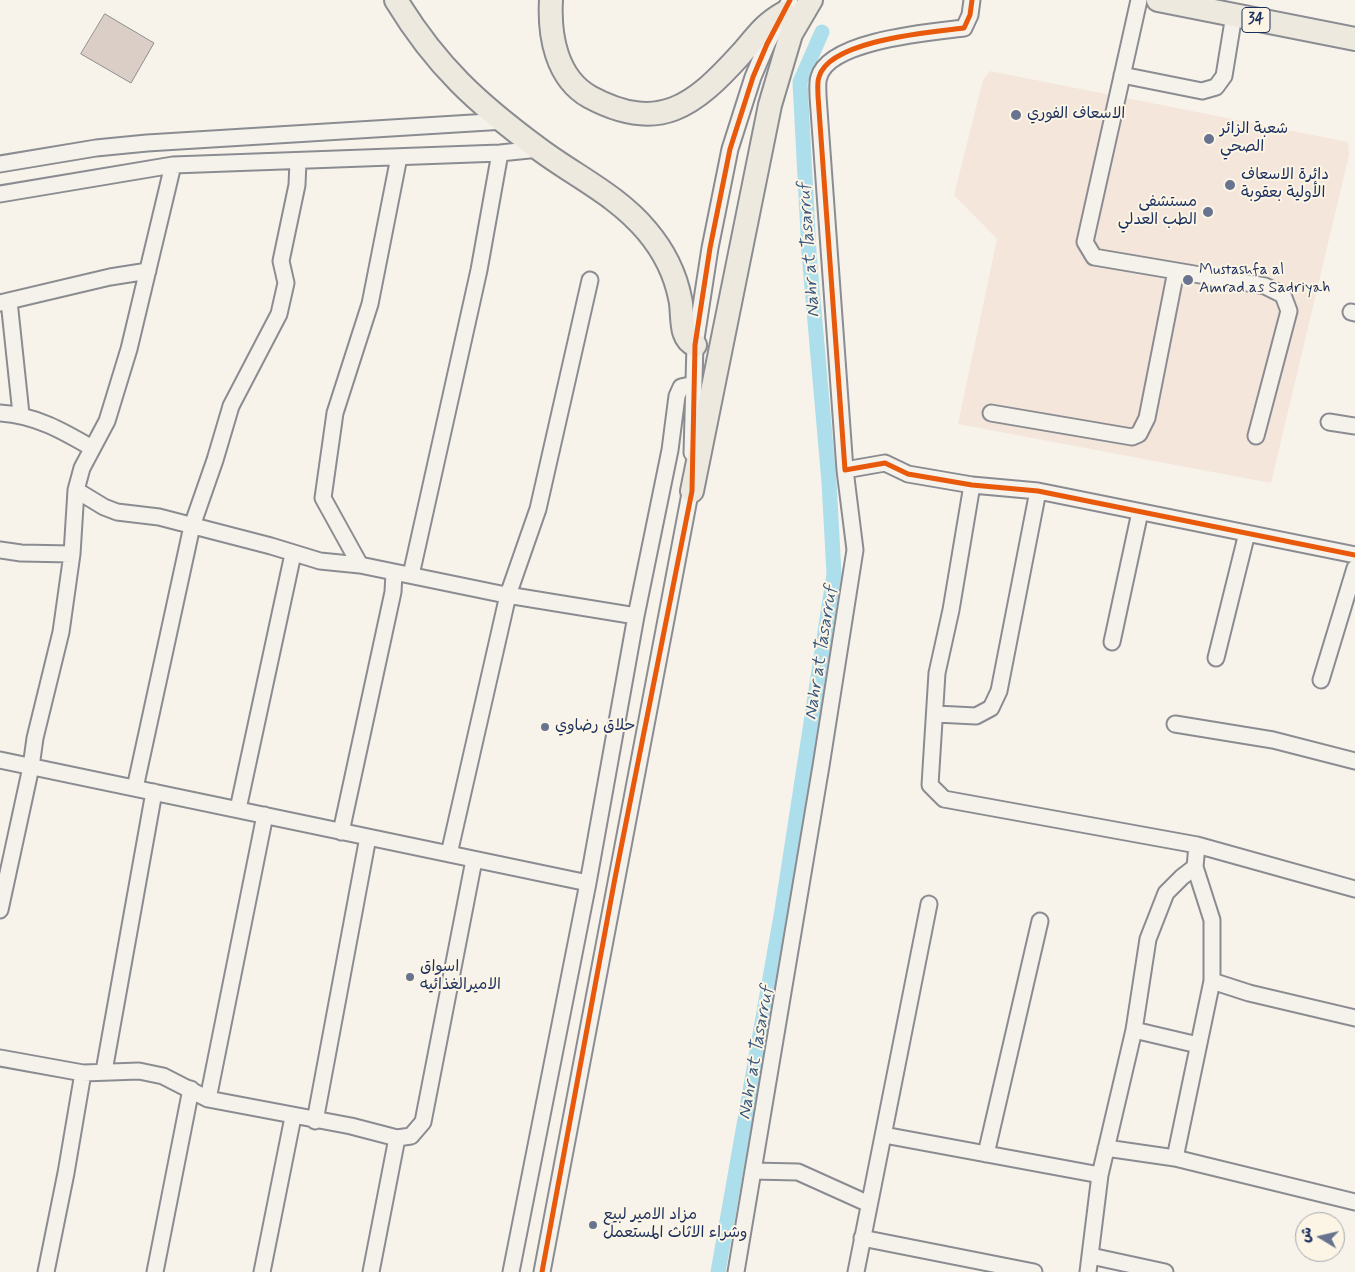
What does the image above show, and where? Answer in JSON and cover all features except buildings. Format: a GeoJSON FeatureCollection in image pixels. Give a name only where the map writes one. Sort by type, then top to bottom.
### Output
{"type":"FeatureCollection","features":[{"type":"Feature","properties":{"kind":"highway"},"geometry":{"type":"LineString","coordinates":[[396,0],[415,32],[448,72],[486,109],[505,121],[539,149],[614,199],[647,230],[663,252],[673,274],[680,299],[685,337],[688,343],[695,346]]}},
{"type":"Feature","properties":{"kind":"highway"},"geometry":{"type":"LineString","coordinates":[[551,0],[550,26],[553,41],[568,77],[587,95],[613,109],[637,114],[663,112],[684,105],[706,89],[766,23],[787,6]]}},
{"type":"Feature","properties":{"kind":"highway"},"geometry":{"type":"LineString","coordinates":[[692,491],[770,105],[791,34],[811,0]]}},
{"type":"Feature","properties":{"kind":"highway","name":"34"},"geometry":{"type":"LineString","coordinates":[[1158,0],[1355,39]]}},
{"type":"Feature","properties":{"kind":"street"},"geometry":{"type":"LineString","coordinates":[[736,1272],[821,766],[854,550],[845,470],[818,96],[819,76],[831,60],[872,41],[964,28],[970,15],[972,0]]}},
{"type":"Feature","properties":{"kind":"street"},"geometry":{"type":"LineString","coordinates":[[1139,0],[1085,242],[1094,257],[1265,286],[1283,295],[1289,311],[1256,436]]}},
{"type":"Feature","properties":{"kind":"street"},"geometry":{"type":"LineString","coordinates":[[542,1272],[615,878],[692,491],[695,346],[710,248],[730,149],[753,77],[767,44],[787,6]]}},
{"type":"Feature","properties":{"kind":"street"},"geometry":{"type":"LineString","coordinates":[[1122,75],[1202,91],[1216,87],[1224,76],[1234,15]]}},
{"type":"Feature","properties":{"kind":"street"},"geometry":{"type":"LineString","coordinates":[[0,164],[96,148],[211,138],[505,121]]}},
{"type":"Feature","properties":{"kind":"street"},"geometry":{"type":"LineString","coordinates":[[211,138],[211,164]]}},
{"type":"Feature","properties":{"kind":"street"},"geometry":{"type":"LineString","coordinates":[[0,194],[173,165],[500,153],[539,149]]}},
{"type":"Feature","properties":{"kind":"street"},"geometry":{"type":"LineString","coordinates":[[411,575],[420,544],[422,520],[480,270],[500,153]]}},
{"type":"Feature","properties":{"kind":"street"},"geometry":{"type":"LineString","coordinates":[[360,565],[323,498],[335,413],[370,304],[398,157]]}},
{"type":"Feature","properties":{"kind":"street"},"geometry":{"type":"LineString","coordinates":[[135,788],[192,526],[231,406],[279,314],[286,283],[281,261],[297,185],[298,161]]}},
{"type":"Feature","properties":{"kind":"street"},"geometry":{"type":"LineString","coordinates":[[0,910],[31,767],[35,738],[61,632],[72,554],[76,490],[82,468],[107,421],[129,349],[173,165]]}},
{"type":"Feature","properties":{"kind":"street"},"geometry":{"type":"LineString","coordinates":[[21,414],[5,302],[110,277],[148,271]]}},
{"type":"Feature","properties":{"kind":"street"},"geometry":{"type":"LineString","coordinates":[[991,413],[1132,437],[1139,434],[1146,418],[1176,271]]}},
{"type":"Feature","properties":{"kind":"street"},"geometry":{"type":"LineString","coordinates":[[448,854],[508,595],[538,509],[590,280]]}},
{"type":"Feature","properties":{"kind":"street"},"geometry":{"type":"LineString","coordinates":[[511,1272],[588,883],[636,616],[670,450],[677,396],[681,387],[694,384]]}},
{"type":"Feature","properties":{"kind":"street"},"geometry":{"type":"LineString","coordinates":[[0,413],[21,414],[54,427],[92,448]]}},
{"type":"Feature","properties":{"kind":"street"},"geometry":{"type":"LineString","coordinates":[[1330,422],[1355,426]]}},
{"type":"Feature","properties":{"kind":"street"},"geometry":{"type":"LineString","coordinates":[[845,470],[885,463],[908,474],[972,485],[1038,491],[1355,555]]}},
{"type":"Feature","properties":{"kind":"street"},"geometry":{"type":"LineString","coordinates":[[972,485],[951,610],[937,673],[936,714],[930,764],[930,785],[944,799],[1197,845],[1355,889]]}},
{"type":"Feature","properties":{"kind":"street"},"geometry":{"type":"LineString","coordinates":[[76,490],[104,507],[117,512],[159,517],[271,546],[320,561],[360,565],[508,595],[636,616]]}},
{"type":"Feature","properties":{"kind":"street"},"geometry":{"type":"LineString","coordinates":[[936,714],[976,716],[991,708],[999,691],[1038,491]]}},
{"type":"Feature","properties":{"kind":"street"},"geometry":{"type":"LineString","coordinates":[[1112,642],[1140,512]]}},
{"type":"Feature","properties":{"kind":"street"},"geometry":{"type":"LineString","coordinates":[[1216,658],[1247,533]]}},
{"type":"Feature","properties":{"kind":"street"},"geometry":{"type":"LineString","coordinates":[[0,550],[21,553],[72,554]]}},
{"type":"Feature","properties":{"kind":"street"},"geometry":{"type":"LineString","coordinates":[[238,809],[293,554]]}},
{"type":"Feature","properties":{"kind":"street"},"geometry":{"type":"LineString","coordinates":[[1321,680],[1355,568]]}},
{"type":"Feature","properties":{"kind":"street"},"geometry":{"type":"LineString","coordinates":[[342,832],[393,592],[394,573]]}},
{"type":"Feature","properties":{"kind":"street"},"geometry":{"type":"LineString","coordinates":[[1175,724],[1273,740],[1355,761]]}},
{"type":"Feature","properties":{"kind":"street"},"geometry":{"type":"LineString","coordinates":[[0,760],[588,883]]}},
{"type":"Feature","properties":{"kind":"street"},"geometry":{"type":"LineString","coordinates":[[104,1071],[154,792]]}},
{"type":"Feature","properties":{"kind":"street"},"geometry":{"type":"LineString","coordinates":[[208,1099],[265,815]]}},
{"type":"Feature","properties":{"kind":"street"},"geometry":{"type":"LineString","coordinates":[[316,1120],[368,837]]}},
{"type":"Feature","properties":{"kind":"street"},"geometry":{"type":"LineString","coordinates":[[1174,1158],[1212,981],[1212,920],[1195,867],[1197,845]]}},
{"type":"Feature","properties":{"kind":"street"},"geometry":{"type":"LineString","coordinates":[[0,1058],[84,1073],[139,1070],[163,1076],[208,1099],[292,1117],[351,1126],[396,1138],[412,1136],[423,1122],[474,860]]}},
{"type":"Feature","properties":{"kind":"street"},"geometry":{"type":"LineString","coordinates":[[1088,1272],[1100,1175],[1134,1030],[1148,939],[1166,894],[1182,876],[1195,867]]}},
{"type":"Feature","properties":{"kind":"street"},"geometry":{"type":"LineString","coordinates":[[856,1272],[929,904]]}},
{"type":"Feature","properties":{"kind":"street"},"geometry":{"type":"LineString","coordinates":[[986,1154],[1040,921]]}},
{"type":"Feature","properties":{"kind":"street"},"geometry":{"type":"LineString","coordinates":[[1212,981],[1249,993],[1355,1018]]}},
{"type":"Feature","properties":{"kind":"street"},"geometry":{"type":"LineString","coordinates":[[1134,1030],[1198,1045]]}},
{"type":"Feature","properties":{"kind":"street"},"geometry":{"type":"LineString","coordinates":[[46,1272],[84,1073]]}},
{"type":"Feature","properties":{"kind":"street"},"geometry":{"type":"LineString","coordinates":[[156,1272],[191,1089]]}},
{"type":"Feature","properties":{"kind":"street"},"geometry":{"type":"LineString","coordinates":[[262,1272],[292,1117]]}},
{"type":"Feature","properties":{"kind":"street"},"geometry":{"type":"LineString","coordinates":[[884,1135],[1100,1175]]}},
{"type":"Feature","properties":{"kind":"street"},"geometry":{"type":"LineString","coordinates":[[371,1272],[396,1138]]}},
{"type":"Feature","properties":{"kind":"street"},"geometry":{"type":"LineString","coordinates":[[1106,1148],[1174,1158],[1355,1202]]}},
{"type":"Feature","properties":{"kind":"street"},"geometry":{"type":"LineString","coordinates":[[753,1171],[798,1172],[869,1204]]}},
{"type":"Feature","properties":{"kind":"street"},"geometry":{"type":"LineString","coordinates":[[862,1238],[1034,1272]]}},
{"type":"Feature","properties":{"kind":"street"},"geometry":{"type":"LineString","coordinates":[[1091,1256],[1165,1272]]}},
{"type":"Feature","properties":{"kind":"shaded area"},"geometry":{"type":"Polygon","coordinates":[[[990,71],[1348,142],[1349,155],[1271,483],[958,424],[997,239],[954,195],[983,80],[990,71]]]}},
{"type":"Feature","properties":{"kind":"waterway","name":"Nahr at Tasarruf"},"geometry":{"type":"LineString","coordinates":[[718,1272],[782,910],[834,574],[829,482],[809,253],[800,82],[822,32]]}},
{"type":"Feature","properties":{"kind":"cycle path"},"geometry":{"type":"LineString","coordinates":[[542,1272],[615,878],[692,491],[695,345],[710,248],[730,149],[753,77],[767,44],[790,0]]}},
{"type":"Feature","properties":{"kind":"cycle path"},"geometry":{"type":"LineString","coordinates":[[972,0],[970,15],[964,28],[883,40],[861,46],[841,54],[827,64],[818,79],[845,470],[885,463],[908,474],[972,485],[1038,491],[1355,555]]}},
{"type":"Feature","properties":{"kind":"place","name":"الاسعاف الفوري"},"geometry":{"type":"Point","coordinates":[1016,115]}},
{"type":"Feature","properties":{"kind":"place","name":"شعبة الزائر الصحي"},"geometry":{"type":"Point","coordinates":[1209,139]}},
{"type":"Feature","properties":{"kind":"place","name":"دائرة الاسعاف الأولية بعقوبة"},"geometry":{"type":"Point","coordinates":[1230,185]}},
{"type":"Feature","properties":{"kind":"place","name":"مستشفى الطب العدلي"},"geometry":{"type":"Point","coordinates":[1208,212]}},
{"type":"Feature","properties":{"kind":"place","name":"Mustashfa al Amrad as Sadriyah"},"geometry":{"type":"Point","coordinates":[1188,280]}},
{"type":"Feature","properties":{"kind":"place","name":"حلاق رضاوي"},"geometry":{"type":"Point","coordinates":[545,727]}},
{"type":"Feature","properties":{"kind":"place","name":"اسواق الاميرالغذائيه"},"geometry":{"type":"Point","coordinates":[410,977]}},
{"type":"Feature","properties":{"kind":"place","name":"مزاد الامير لبيع وشراء الاثاث المستعمل"},"geometry":{"type":"Point","coordinates":[593,1225]}}]}
